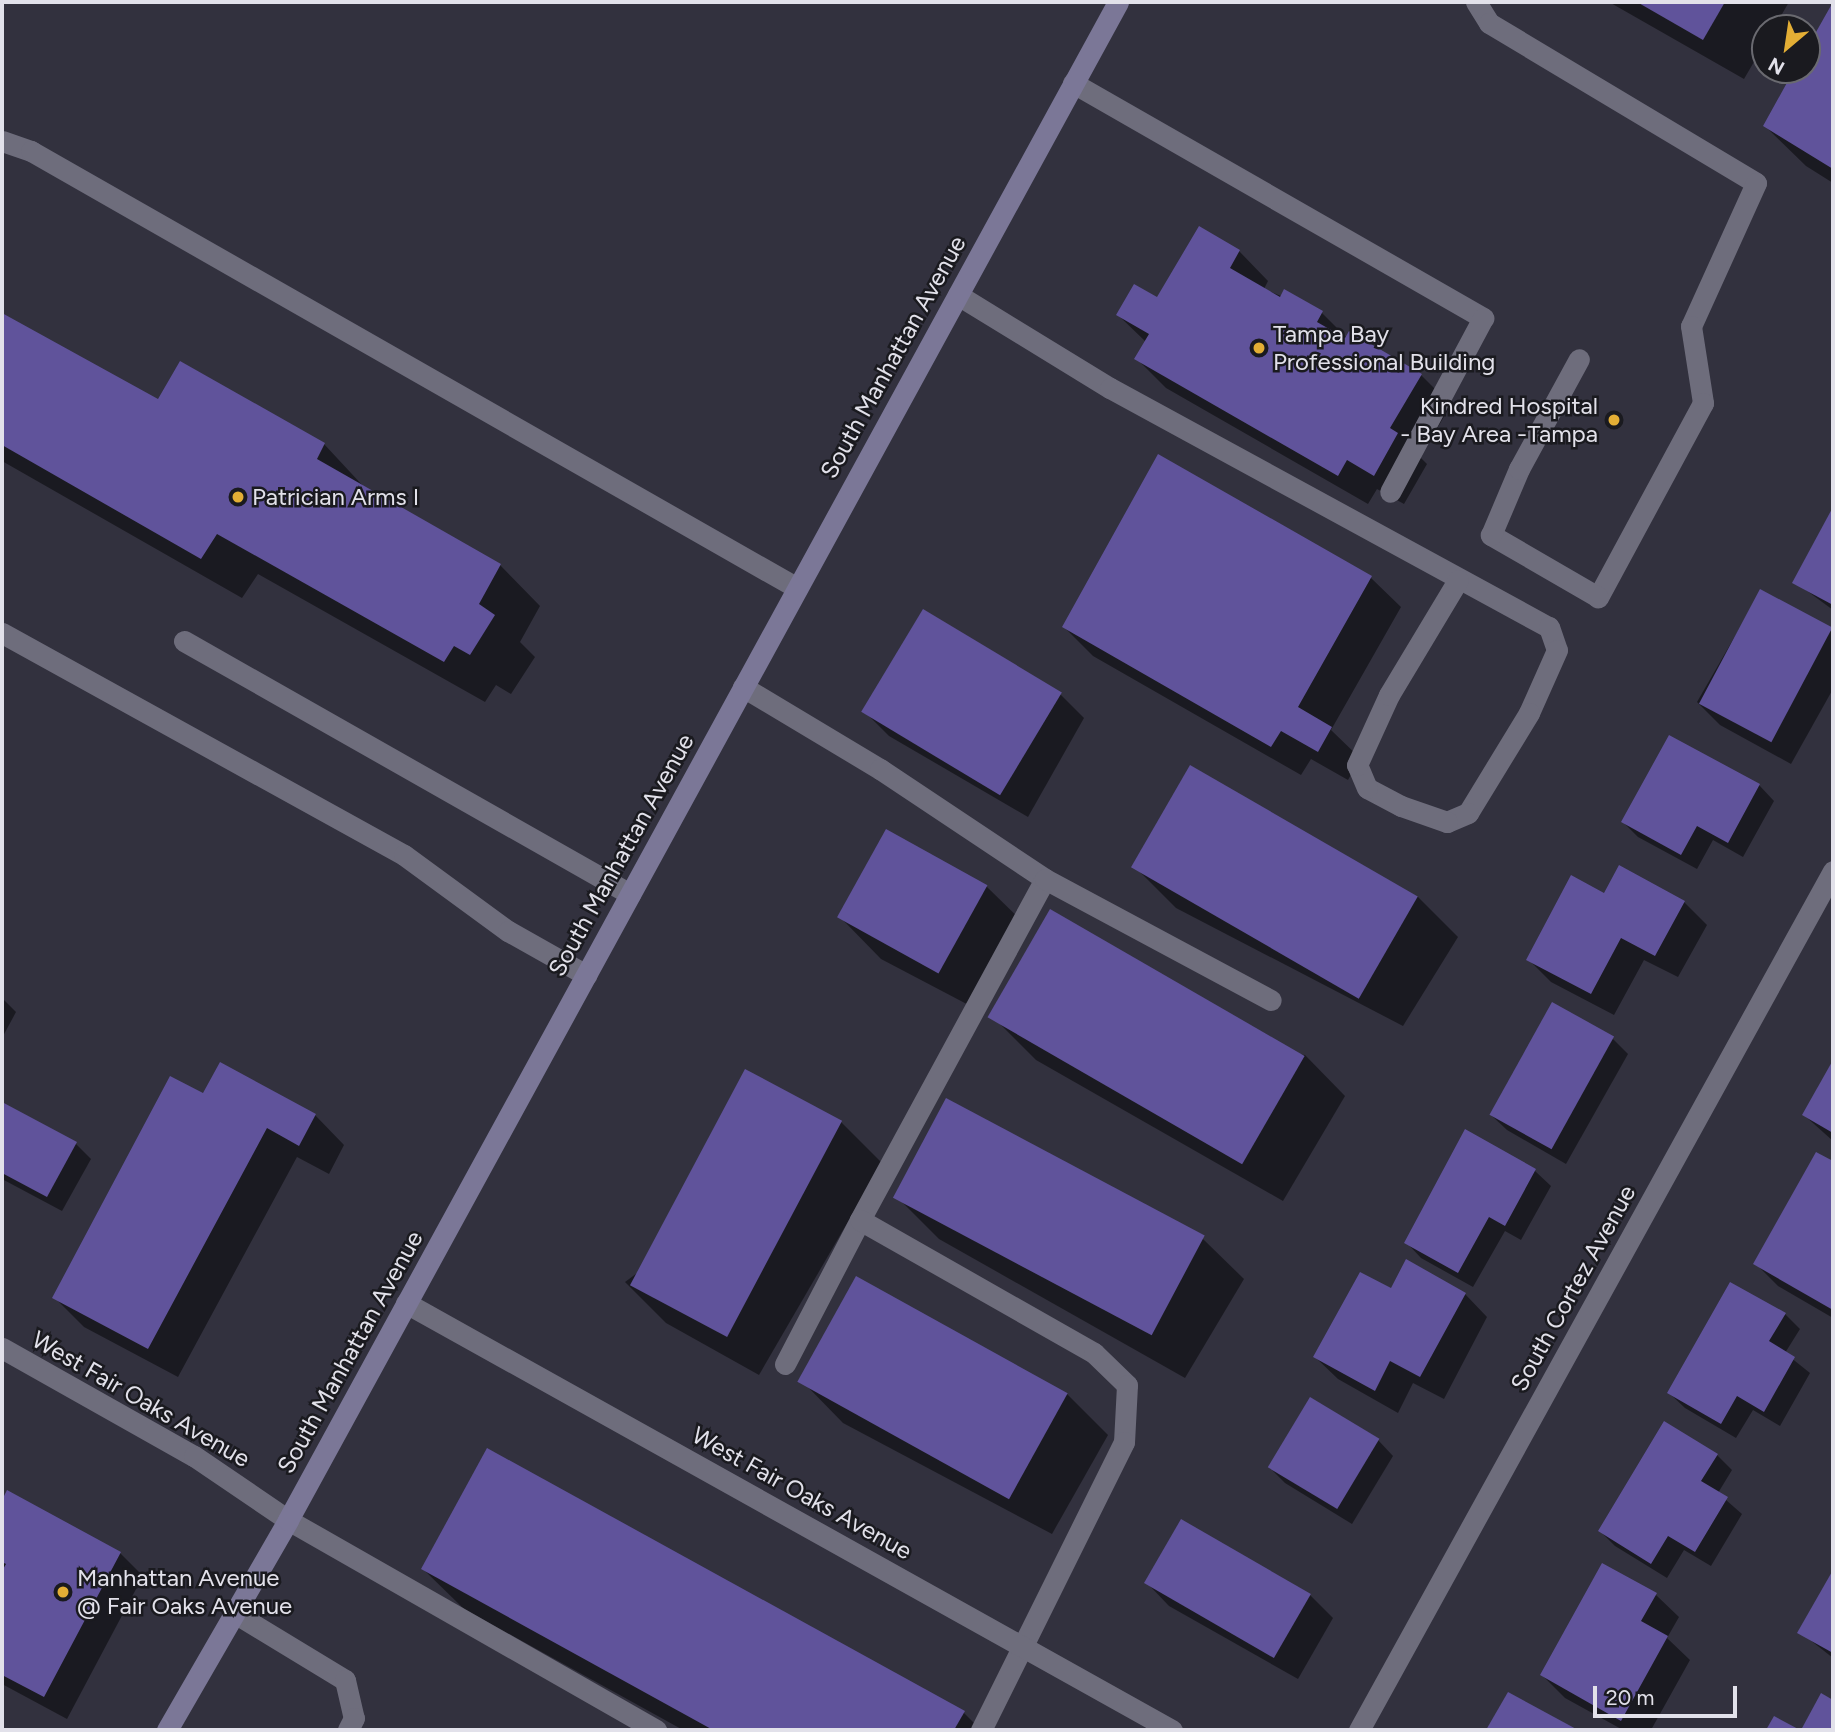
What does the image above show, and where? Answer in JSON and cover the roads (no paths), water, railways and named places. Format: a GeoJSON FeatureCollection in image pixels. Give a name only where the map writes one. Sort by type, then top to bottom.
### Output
{"type":"FeatureCollection","features":[{"type":"Feature","properties":{"kind":"main road","name":"South Manhattan Avenue"},"geometry":{"type":"LineString","coordinates":[[167,1730],[288,1520],[1118,2]]}},
{"type":"Feature","properties":{"kind":"street"},"geometry":{"type":"LineString","coordinates":[[1476,2],[1489,23],[1756,183],[1691,326],[1703,403],[1598,597],[1491,535],[1520,469],[1579,359]]}},
{"type":"Feature","properties":{"kind":"street"},"geometry":{"type":"LineString","coordinates":[[1073,83],[1483,318],[1390,492]]}},
{"type":"Feature","properties":{"kind":"street"},"geometry":{"type":"LineString","coordinates":[[2,141],[31,151],[797,588]]}},
{"type":"Feature","properties":{"kind":"street"},"geometry":{"type":"LineString","coordinates":[[958,295],[1110,388],[1458,580],[1549,627],[1557,650],[1529,713],[1468,813],[1447,822],[1401,806],[1367,788],[1357,765],[1389,695],[1458,580]]}},
{"type":"Feature","properties":{"kind":"street"},"geometry":{"type":"LineString","coordinates":[[2,633],[404,855],[508,931],[586,975]]}},
{"type":"Feature","properties":{"kind":"street"},"geometry":{"type":"LineString","coordinates":[[184,641],[629,894]]}},
{"type":"Feature","properties":{"kind":"street"},"geometry":{"type":"LineString","coordinates":[[743,687],[880,769],[1045,879],[1271,1000]]}},
{"type":"Feature","properties":{"kind":"street","name":"South Cortez Avenue"},"geometry":{"type":"LineString","coordinates":[[1359,1730],[1833,871]]}},
{"type":"Feature","properties":{"kind":"street"},"geometry":{"type":"LineString","coordinates":[[785,1364],[1045,879]]}},
{"type":"Feature","properties":{"kind":"street"},"geometry":{"type":"LineString","coordinates":[[860,1220],[1094,1353],[1127,1385],[1124,1442],[1058,1572],[1026,1647],[981,1730]]}},
{"type":"Feature","properties":{"kind":"street","name":"West Fair Oaks Avenue"},"geometry":{"type":"LineString","coordinates":[[406,1303],[1172,1730]]}},
{"type":"Feature","properties":{"kind":"street","name":"West Fair Oaks Avenue"},"geometry":{"type":"LineString","coordinates":[[2,1348],[194,1456],[288,1520],[656,1730]]}},
{"type":"Feature","properties":{"kind":"street"},"geometry":{"type":"LineString","coordinates":[[233,1612],[345,1680],[354,1718],[348,1730]]}},
{"type":"Feature","properties":{"kind":"place","name":"Tampa Bay Professional Building"},"geometry":{"type":"Point","coordinates":[1259,348]}},
{"type":"Feature","properties":{"kind":"place","name":"Kindred Hospital - Bay Area -Tampa"},"geometry":{"type":"Point","coordinates":[1614,420]}},
{"type":"Feature","properties":{"kind":"place","name":"Patrician Arms I"},"geometry":{"type":"Point","coordinates":[238,497]}},
{"type":"Feature","properties":{"kind":"place","name":"Manhattan Avenue @ Fair Oaks Avenue"},"geometry":{"type":"Point","coordinates":[63,1592]}}]}
